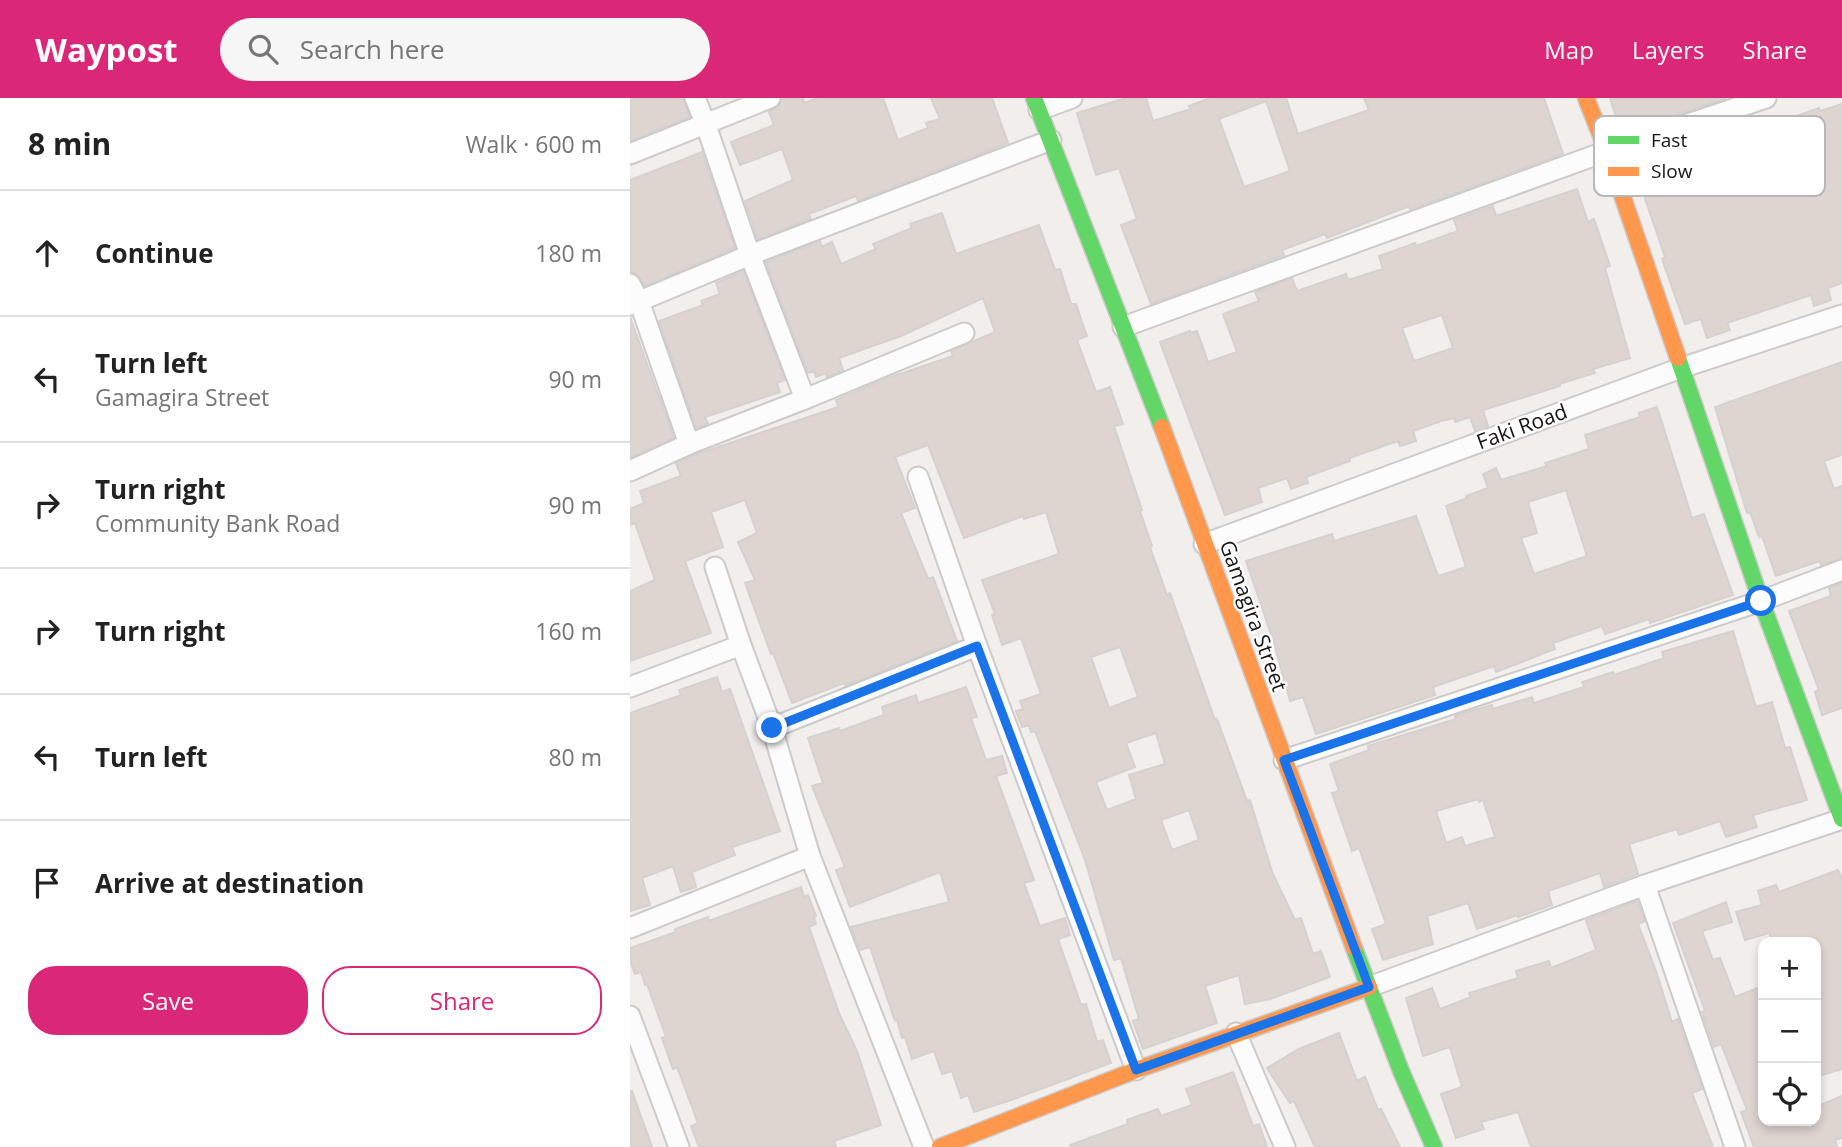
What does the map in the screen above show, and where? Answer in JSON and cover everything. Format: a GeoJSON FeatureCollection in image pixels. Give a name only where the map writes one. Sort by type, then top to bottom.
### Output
{"type":"FeatureCollection","features":[{"type":"Feature","properties":{"kind":"street"},"geometry":{"type":"LineString","coordinates":[[695,98],[750,255],[806,399]]}},
{"type":"Feature","properties":{"kind":"street"},"geometry":{"type":"LineString","coordinates":[[630,154],[770,98]]}},
{"type":"Feature","properties":{"kind":"street"},"geometry":{"type":"LineString","coordinates":[[1037,104],[1072,98]]}},
{"type":"Feature","properties":{"kind":"street"},"geometry":{"type":"LineString","coordinates":[[1586,98],[1594,119]]}},
{"type":"Feature","properties":{"kind":"street"},"geometry":{"type":"LineString","coordinates":[[1713,116],[1766,98]]}},
{"type":"Feature","properties":{"kind":"street","name":"Gamagira Street"},"geometry":{"type":"LineString","coordinates":[[1037,104],[1369,987],[1417,1111],[1434,1147]]}},
{"type":"Feature","properties":{"kind":"street"},"geometry":{"type":"LineString","coordinates":[[689,444],[633,296],[750,255],[1051,140]]}},
{"type":"Feature","properties":{"kind":"street"},"geometry":{"type":"LineString","coordinates":[[1123,327],[1594,157]]}},
{"type":"Feature","properties":{"kind":"street"},"geometry":{"type":"LineString","coordinates":[[940,1147],[1236,1033],[1645,885],[1842,819],[1761,601],[1622,196]]}},
{"type":"Feature","properties":{"kind":"street","name":"Faki Road"},"geometry":{"type":"LineString","coordinates":[[1204,544],[1681,368],[1842,315]]}},
{"type":"Feature","properties":{"kind":"street"},"geometry":{"type":"LineString","coordinates":[[630,471],[689,444],[964,333]]}},
{"type":"Feature","properties":{"kind":"street"},"geometry":{"type":"LineString","coordinates":[[918,477],[977,646],[1136,1070]]}},
{"type":"Feature","properties":{"kind":"street"},"geometry":{"type":"LineString","coordinates":[[715,567],[772,728],[810,856],[924,1147]]}},
{"type":"Feature","properties":{"kind":"street"},"geometry":{"type":"LineString","coordinates":[[1284,760],[1761,601],[1842,570]]}},
{"type":"Feature","properties":{"kind":"street"},"geometry":{"type":"LineString","coordinates":[[630,687],[741,645]]}},
{"type":"Feature","properties":{"kind":"street"},"geometry":{"type":"LineString","coordinates":[[772,728],[977,646]]}},
{"type":"Feature","properties":{"kind":"street"},"geometry":{"type":"LineString","coordinates":[[630,928],[810,856]]}},
{"type":"Feature","properties":{"kind":"street"},"geometry":{"type":"LineString","coordinates":[[1645,885],[1735,1147]]}},
{"type":"Feature","properties":{"kind":"street"},"geometry":{"type":"LineString","coordinates":[[630,1016],[679,1147]]}},
{"type":"Feature","properties":{"kind":"street"},"geometry":{"type":"LineString","coordinates":[[1236,1033],[1285,1147]]}},
{"type":"Feature","properties":{"kind":"building"},"geometry":{"type":"Polygon","coordinates":[[[630,98],[683,98],[690,117],[630,141],[630,98]]]}},
{"type":"Feature","properties":{"kind":"building"},"geometry":{"type":"Polygon","coordinates":[[[782,98],[803,98],[804,103],[818,98],[883,98],[898,140],[928,128],[926,123],[940,119],[931,98],[992,98],[1008,143],[858,201],[856,196],[809,214],[811,219],[758,239],[745,201],[793,180],[782,149],[740,165],[731,142],[774,125],[769,112],[779,106],[782,98]]]}},
{"type":"Feature","properties":{"kind":"building"},"geometry":{"type":"Polygon","coordinates":[[[1126,98],[1146,98],[1153,121],[1191,109],[1189,106],[1210,98],[1286,98],[1298,134],[1369,110],[1364,98],[1544,98],[1563,154],[1410,210],[1409,206],[1327,238],[1325,234],[1282,250],[1284,255],[1151,304],[1121,225],[1137,219],[1119,168],[1096,175],[1077,113],[1126,98]],[[1266,101],[1219,119],[1244,187],[1290,171],[1266,101]]]}},
{"type":"Feature","properties":{"kind":"building"},"geometry":{"type":"Polygon","coordinates":[[[1610,98],[1725,98],[1673,116],[1616,116],[1610,98]]]}},
{"type":"Feature","properties":{"kind":"building"},"geometry":{"type":"Polygon","coordinates":[[[1842,104],[1842,283],[1828,288],[1831,300],[1814,306],[1811,295],[1727,323],[1730,330],[1707,338],[1701,319],[1685,324],[1662,259],[1665,257],[1644,196],[1825,196],[1825,116],[1799,115],[1819,108],[1820,111],[1842,104]]]}},
{"type":"Feature","properties":{"kind":"building"},"geometry":{"type":"Polygon","coordinates":[[[702,152],[735,248],[645,286],[637,274],[630,272],[630,180],[702,152]]]}},
{"type":"Feature","properties":{"kind":"building"},"geometry":{"type":"Polygon","coordinates":[[[1577,189],[1588,222],[1594,219],[1610,266],[1605,268],[1630,358],[1593,369],[1595,373],[1559,384],[1560,386],[1483,410],[1488,426],[1475,431],[1470,417],[1455,422],[1454,418],[1441,421],[1413,431],[1416,441],[1400,446],[1398,441],[1349,458],[1350,461],[1306,477],[1308,483],[1291,489],[1287,478],[1258,488],[1262,502],[1225,515],[1160,342],[1197,331],[1208,362],[1237,352],[1223,314],[1259,301],[1255,292],[1292,278],[1297,291],[1346,274],[1348,280],[1383,269],[1379,256],[1458,231],[1454,220],[1493,206],[1496,216],[1577,189]],[[1442,315],[1402,328],[1414,361],[1453,348],[1442,315]]]}},
{"type":"Feature","properties":{"kind":"building"},"geometry":{"type":"Polygon","coordinates":[[[942,213],[956,254],[1039,225],[1055,270],[1060,269],[1071,304],[1076,304],[1087,336],[1077,340],[1096,392],[1110,387],[1123,424],[1114,426],[1142,510],[1140,511],[1152,546],[1150,547],[1167,595],[1170,593],[1247,801],[1250,800],[1272,872],[1295,920],[1301,918],[1313,954],[1321,951],[1330,977],[1270,999],[1245,1004],[1239,975],[1205,986],[1217,1023],[1143,1049],[1133,1021],[1139,1019],[1121,958],[1114,960],[1085,860],[1035,731],[1031,732],[1029,725],[1022,727],[1016,711],[1023,709],[1020,701],[1041,694],[1021,638],[1002,645],[992,615],[995,614],[982,580],[1059,554],[1046,512],[1024,519],[1023,516],[964,538],[928,445],[895,457],[915,508],[901,513],[928,579],[933,577],[957,641],[845,686],[844,683],[792,703],[745,583],[755,580],[738,542],[757,533],[745,500],[711,512],[723,547],[685,561],[711,633],[630,661],[630,591],[655,580],[635,523],[630,525],[630,509],[644,503],[640,491],[681,476],[676,463],[838,407],[836,400],[885,379],[953,356],[951,351],[995,332],[983,298],[901,336],[839,358],[843,370],[827,377],[826,373],[816,377],[814,371],[808,373],[766,262],[820,241],[822,247],[832,242],[841,264],[876,249],[873,244],[912,228],[910,224],[942,213]],[[1120,647],[1091,657],[1109,708],[1138,697],[1120,647]],[[1156,733],[1126,743],[1135,767],[1096,782],[1107,810],[1136,799],[1129,775],[1165,764],[1156,733]],[[1189,810],[1161,820],[1172,850],[1199,840],[1189,810]]]}},
{"type":"Feature","properties":{"kind":"building"},"geometry":{"type":"Polygon","coordinates":[[[743,271],[785,380],[777,383],[780,392],[705,417],[708,424],[696,428],[659,321],[703,305],[701,301],[720,294],[716,283],[743,271]]]}},
{"type":"Feature","properties":{"kind":"building"},"geometry":{"type":"Polygon","coordinates":[[[630,317],[674,438],[630,458],[630,317]]]}},
{"type":"Feature","properties":{"kind":"building"},"geometry":{"type":"Polygon","coordinates":[[[1842,362],[1842,455],[1824,461],[1834,489],[1842,486],[1842,558],[1821,565],[1820,561],[1776,576],[1762,536],[1759,537],[1750,512],[1747,513],[1715,407],[1842,362]]]}},
{"type":"Feature","properties":{"kind":"building"},"geometry":{"type":"Polygon","coordinates":[[[1657,407],[1692,518],[1704,514],[1733,595],[1650,623],[1649,619],[1605,634],[1602,626],[1553,643],[1555,649],[1496,672],[1494,666],[1433,687],[1435,695],[1316,734],[1303,697],[1290,701],[1274,643],[1246,561],[1332,534],[1334,541],[1416,516],[1438,576],[1466,567],[1446,506],[1488,488],[1483,474],[1496,468],[1501,480],[1547,466],[1545,463],[1589,449],[1585,435],[1640,417],[1639,413],[1657,407]],[[1566,490],[1528,502],[1537,533],[1521,538],[1534,574],[1587,556],[1566,490]]]}},
{"type":"Feature","properties":{"kind":"building"},"geometry":{"type":"Polygon","coordinates":[[[1842,583],[1842,708],[1822,715],[1815,692],[1819,690],[1789,611],[1831,596],[1829,588],[1842,583]]]}},
{"type":"Feature","properties":{"kind":"building"},"geometry":{"type":"Polygon","coordinates":[[[1733,631],[1756,707],[1772,702],[1785,748],[1790,747],[1807,800],[1753,815],[1757,827],[1726,837],[1720,821],[1679,835],[1677,829],[1629,844],[1638,874],[1604,887],[1600,873],[1548,891],[1552,905],[1518,917],[1477,929],[1468,903],[1427,916],[1433,944],[1383,960],[1372,929],[1386,924],[1359,848],[1352,851],[1332,793],[1339,791],[1330,764],[1369,750],[1368,746],[1456,719],[1455,716],[1460,714],[1492,705],[1493,709],[1532,697],[1534,703],[1584,687],[1582,682],[1613,672],[1614,675],[1664,658],[1662,652],[1733,631]],[[1478,799],[1436,811],[1446,843],[1462,837],[1465,846],[1495,837],[1483,800],[1479,802],[1478,799]]]}},
{"type":"Feature","properties":{"kind":"building"},"geometry":{"type":"Polygon","coordinates":[[[717,677],[722,692],[730,689],[780,831],[732,847],[735,855],[692,872],[696,887],[681,892],[673,866],[642,878],[650,905],[630,911],[630,713],[681,695],[679,690],[717,677]]]}},
{"type":"Feature","properties":{"kind":"building"},"geometry":{"type":"Polygon","coordinates":[[[966,687],[977,717],[971,718],[986,760],[1002,756],[1007,773],[996,776],[1034,880],[1024,883],[1040,926],[1065,918],[1070,935],[1058,939],[1081,1005],[1086,1004],[1097,1042],[1103,1040],[1111,1063],[974,1112],[968,1095],[961,1098],[952,1071],[942,1074],[934,1051],[912,1059],[905,1037],[902,1038],[897,1020],[895,1021],[870,947],[860,950],[851,927],[949,902],[940,872],[850,907],[836,870],[845,867],[812,786],[823,783],[808,738],[839,728],[840,731],[884,715],[882,707],[916,695],[918,703],[966,687]]]}},
{"type":"Feature","properties":{"kind":"building"},"geometry":{"type":"Polygon","coordinates":[[[1838,870],[1842,879],[1842,1069],[1821,1075],[1821,937],[1771,937],[1769,933],[1745,940],[1736,912],[1762,905],[1758,891],[1776,885],[1779,892],[1838,870]]]}},
{"type":"Feature","properties":{"kind":"building"},"geometry":{"type":"Polygon","coordinates":[[[801,887],[804,897],[808,895],[816,916],[816,924],[809,927],[839,1013],[857,1051],[881,1125],[834,1141],[836,1147],[699,1147],[691,1126],[698,1123],[677,1067],[673,1069],[662,1038],[666,1037],[647,984],[645,985],[641,972],[635,974],[630,960],[630,948],[676,932],[675,929],[708,917],[709,921],[801,887]]]}},
{"type":"Feature","properties":{"kind":"building"},"geometry":{"type":"Polygon","coordinates":[[[1637,901],[1645,921],[1638,924],[1672,1022],[1678,1019],[1702,1089],[1692,1093],[1713,1147],[1531,1147],[1518,1112],[1481,1122],[1484,1129],[1456,1138],[1441,1094],[1462,1087],[1450,1047],[1423,1056],[1406,998],[1432,988],[1440,1009],[1471,997],[1469,993],[1518,978],[1516,971],[1549,961],[1551,968],[1596,950],[1586,920],[1637,901]]]}},
{"type":"Feature","properties":{"kind":"building"},"geometry":{"type":"Polygon","coordinates":[[[1726,902],[1732,922],[1702,931],[1713,960],[1720,958],[1735,997],[1758,988],[1758,1126],[1821,1126],[1821,1105],[1842,1096],[1842,1138],[1835,1140],[1837,1147],[1754,1147],[1741,1112],[1747,1110],[1721,1044],[1714,1047],[1702,1012],[1705,1011],[1673,923],[1726,902]]]}},
{"type":"Feature","properties":{"kind":"building"},"geometry":{"type":"Polygon","coordinates":[[[1339,1033],[1357,1081],[1365,1077],[1378,1110],[1381,1109],[1400,1147],[1315,1147],[1294,1101],[1290,1103],[1267,1068],[1299,1049],[1339,1033]]]}},
{"type":"Feature","properties":{"kind":"building"},"geometry":{"type":"Polygon","coordinates":[[[1233,1072],[1253,1126],[1259,1124],[1267,1147],[1070,1145],[1128,1124],[1127,1120],[1158,1109],[1161,1116],[1192,1105],[1186,1089],[1233,1072]]]}},
{"type":"Feature","properties":{"kind":"building"},"geometry":{"type":"Polygon","coordinates":[[[632,1091],[652,1147],[630,1147],[632,1091]]]}},
{"type":"Feature","properties":{"kind":"traffic: fast"},"geometry":{"type":"LineString","coordinates":[[1034,98],[1162,427]]}},
{"type":"Feature","properties":{"kind":"traffic: fast"},"geometry":{"type":"LineString","coordinates":[[1678,358],[1761,601],[1842,819]]}},
{"type":"Feature","properties":{"kind":"traffic: fast"},"geometry":{"type":"LineString","coordinates":[[1354,948],[1401,1071],[1434,1147]]}},
{"type":"Feature","properties":{"kind":"traffic: slow"},"geometry":{"type":"LineString","coordinates":[[1586,98],[1594,118]]}},
{"type":"Feature","properties":{"kind":"traffic: slow"},"geometry":{"type":"LineString","coordinates":[[1622,196],[1678,358]]}},
{"type":"Feature","properties":{"kind":"traffic: slow"},"geometry":{"type":"LineString","coordinates":[[1162,427],[1354,948]]}},
{"type":"Feature","properties":{"kind":"traffic: slow"},"geometry":{"type":"LineString","coordinates":[[940,1147],[1136,1070],[1369,987]]}},
{"type":"Feature","properties":{"kind":"route"},"geometry":{"type":"LineString","coordinates":[[772,728],[977,646],[1136,1070],[1369,987],[1284,760],[1761,601]]}}]}
